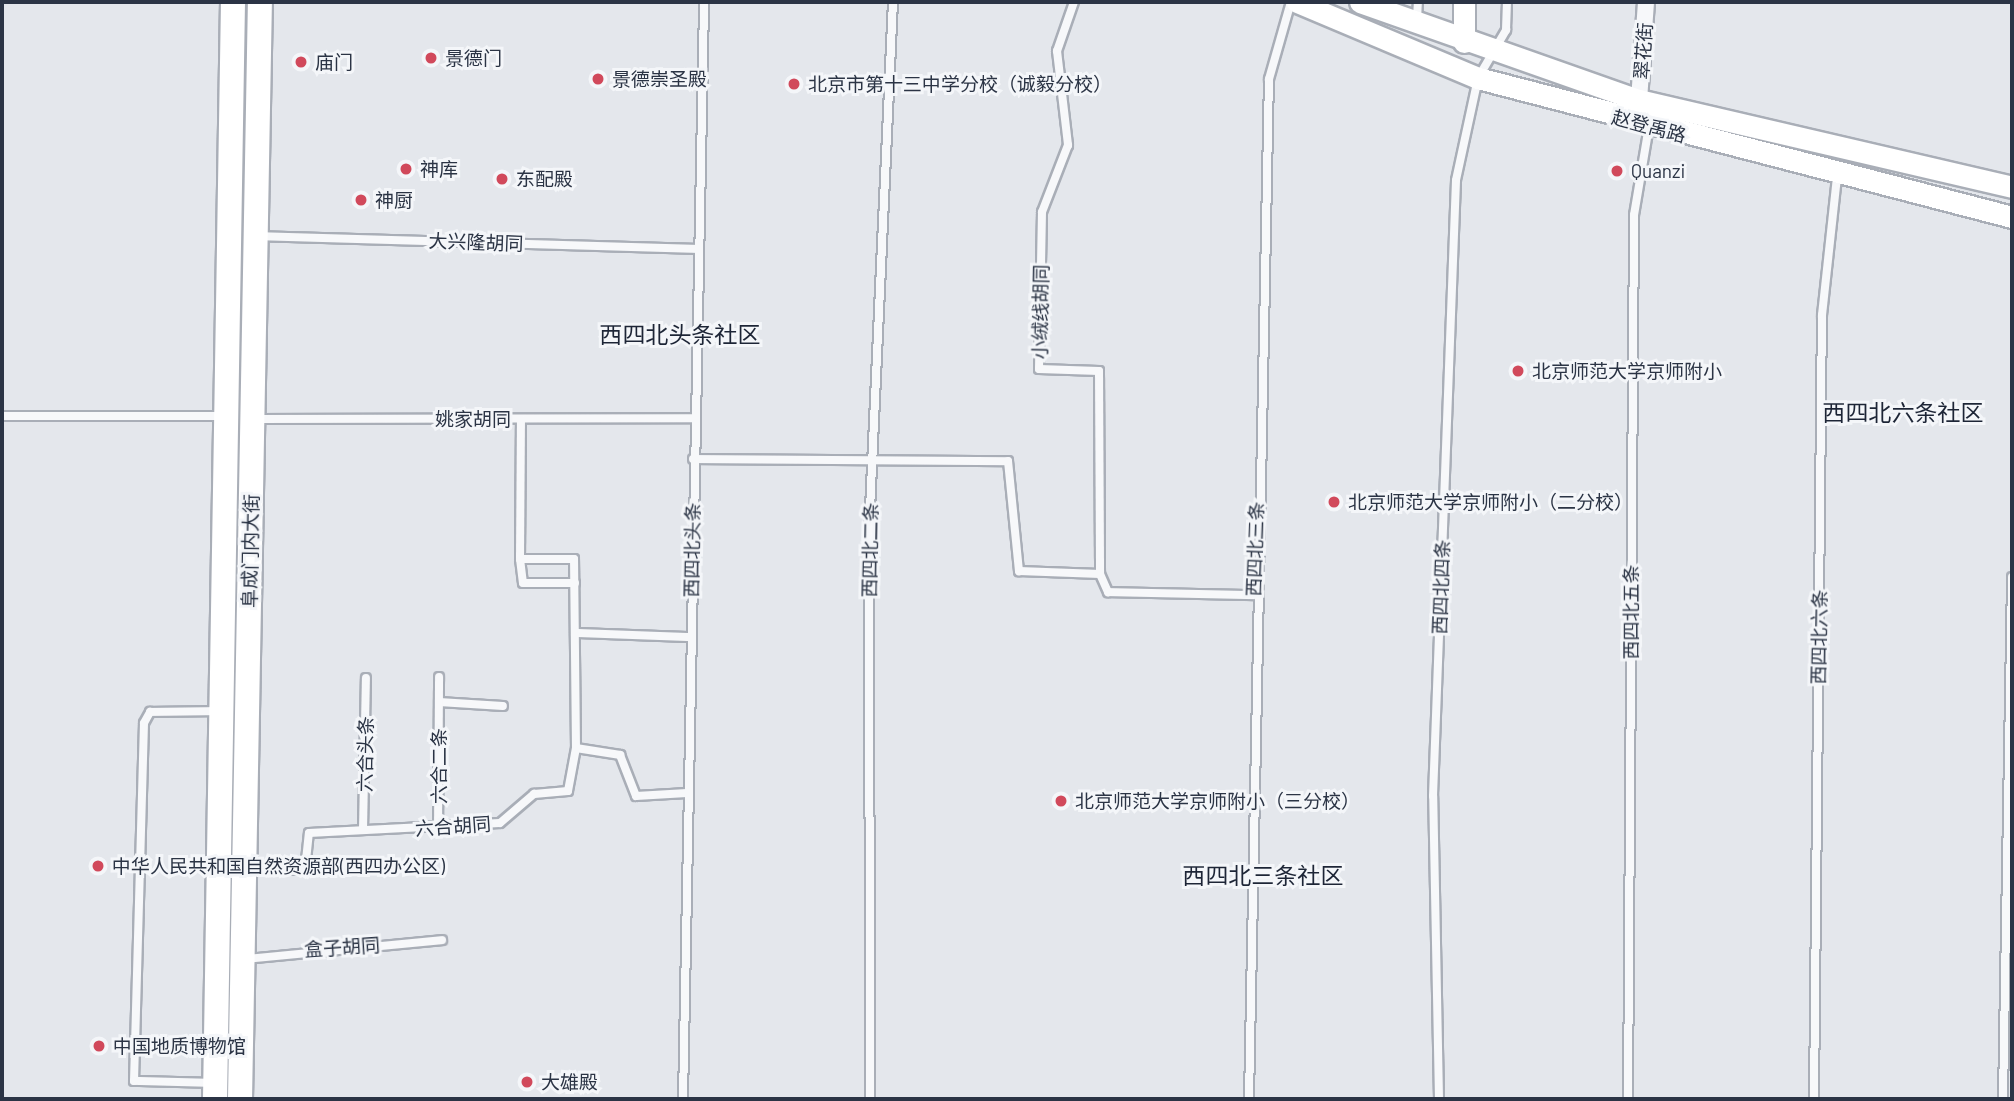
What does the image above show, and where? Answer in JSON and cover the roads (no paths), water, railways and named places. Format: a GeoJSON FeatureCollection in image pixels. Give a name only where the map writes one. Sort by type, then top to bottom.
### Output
{"type":"FeatureCollection","features":[{"type":"Feature","properties":{"kind":"main road","name":"阜成门内大街"},"geometry":{"type":"LineString","coordinates":[[216,1091],[233,2]]}},
{"type":"Feature","properties":{"kind":"main road","name":"阜成门内大街"},"geometry":{"type":"LineString","coordinates":[[240,1099],[260,2]]}},
{"type":"Feature","properties":{"kind":"main road","name":"赵登禹路"},"geometry":{"type":"LineString","coordinates":[[1294,2],[1478,78],[1837,176],[2012,217]]}},
{"type":"Feature","properties":{"kind":"main road","name":"赵登禹路"},"geometry":{"type":"LineString","coordinates":[[1360,2],[1490,52],[1639,100],[2012,187]]}},
{"type":"Feature","properties":{"kind":"main road"},"geometry":{"type":"LineString","coordinates":[[1464,2],[1464,42]]}},
{"type":"Feature","properties":{"kind":"street","name":"翠花街"},"geometry":{"type":"LineString","coordinates":[[1639,100],[1646,2]]}},
{"type":"Feature","properties":{"kind":"lane","name":"西四北头条"},"geometry":{"type":"LineString","coordinates":[[683,1099],[696,249],[704,2]]}},
{"type":"Feature","properties":{"kind":"lane","name":"西四北二条"},"geometry":{"type":"LineString","coordinates":[[870,1099],[872,459],[893,2]]}},
{"type":"Feature","properties":{"kind":"lane","name":"小绒线胡同"},"geometry":{"type":"LineString","coordinates":[[1074,2],[1057,51],[1068,145],[1042,212],[1039,369],[1099,371],[1100,574]]}},
{"type":"Feature","properties":{"kind":"lane","name":"西四北三条"},"geometry":{"type":"LineString","coordinates":[[1249,1099],[1254,595],[1269,79],[1294,2]]}},
{"type":"Feature","properties":{"kind":"lane"},"geometry":{"type":"LineString","coordinates":[[1417,26],[1418,2]]}},
{"type":"Feature","properties":{"kind":"lane","name":"西四北四条"},"geometry":{"type":"LineString","coordinates":[[1439,1099],[1433,796],[1456,180],[1478,78],[1490,52],[1506,30],[1507,2]]}},
{"type":"Feature","properties":{"kind":"lane","name":"西四北五条"},"geometry":{"type":"LineString","coordinates":[[1628,1099],[1634,215],[1649,126]]}},
{"type":"Feature","properties":{"kind":"lane","name":"西四北六条"},"geometry":{"type":"LineString","coordinates":[[1814,1099],[1822,316],[1837,176]]}},
{"type":"Feature","properties":{"kind":"lane","name":"大兴隆胡同"},"geometry":{"type":"LineString","coordinates":[[256,236],[696,249]]}},
{"type":"Feature","properties":{"kind":"lane"},"geometry":{"type":"LineString","coordinates":[[2,416],[226,416]]}},
{"type":"Feature","properties":{"kind":"lane","name":"姚家胡同"},"geometry":{"type":"LineString","coordinates":[[253,419],[694,418]]}},
{"type":"Feature","properties":{"kind":"lane"},"geometry":{"type":"LineString","coordinates":[[521,419],[520,559],[523,583],[575,583]]}},
{"type":"Feature","properties":{"kind":"lane"},"geometry":{"type":"LineString","coordinates":[[693,459],[1007,461],[1019,571],[1100,574],[1108,592],[1254,595]]}},
{"type":"Feature","properties":{"kind":"lane","name":"六合胡同"},"geometry":{"type":"LineString","coordinates":[[244,870],[305,870],[309,833],[438,830],[500,823],[534,794],[568,791],[576,748],[575,559],[520,559]]}},
{"type":"Feature","properties":{"kind":"lane"},"geometry":{"type":"LineString","coordinates":[[2003,1099],[2012,577]]}},
{"type":"Feature","properties":{"kind":"lane"},"geometry":{"type":"LineString","coordinates":[[575,633],[690,637]]}},
{"type":"Feature","properties":{"kind":"lane","name":"六合头条"},"geometry":{"type":"LineString","coordinates":[[363,830],[366,677]]}},
{"type":"Feature","properties":{"kind":"lane","name":"六合二条"},"geometry":{"type":"LineString","coordinates":[[438,830],[439,677]]}},
{"type":"Feature","properties":{"kind":"lane","name":"六合二条"},"geometry":{"type":"LineString","coordinates":[[439,702],[503,706]]}},
{"type":"Feature","properties":{"kind":"lane"},"geometry":{"type":"LineString","coordinates":[[216,1091],[134,1081],[144,723],[150,712],[247,710]]}},
{"type":"Feature","properties":{"kind":"lane"},"geometry":{"type":"LineString","coordinates":[[576,748],[620,755],[636,796],[687,793]]}},
{"type":"Feature","properties":{"kind":"lane","name":"盒子胡同"},"geometry":{"type":"LineString","coordinates":[[243,959],[442,940]]}},
{"type":"Feature","properties":{"kind":"place","name":"景德门"},"geometry":{"type":"Point","coordinates":[431,58]}},
{"type":"Feature","properties":{"kind":"place","name":"庙门"},"geometry":{"type":"Point","coordinates":[301,62]}},
{"type":"Feature","properties":{"kind":"place","name":"景德崇圣殿"},"geometry":{"type":"Point","coordinates":[598,79]}},
{"type":"Feature","properties":{"kind":"place","name":"北京市第十三中学分校（诚毅分校）"},"geometry":{"type":"Point","coordinates":[794,84]}},
{"type":"Feature","properties":{"kind":"place","name":"神库"},"geometry":{"type":"Point","coordinates":[406,169]}},
{"type":"Feature","properties":{"kind":"place","name":"Quanzi"},"geometry":{"type":"Point","coordinates":[1617,171]}},
{"type":"Feature","properties":{"kind":"place","name":"东配殿"},"geometry":{"type":"Point","coordinates":[502,179]}},
{"type":"Feature","properties":{"kind":"place","name":"神厨"},"geometry":{"type":"Point","coordinates":[361,200]}},
{"type":"Feature","properties":{"kind":"place","name":"北京师范大学京师附小"},"geometry":{"type":"Point","coordinates":[1518,371]}},
{"type":"Feature","properties":{"kind":"place","name":"北京师范大学京师附小（二分校）"},"geometry":{"type":"Point","coordinates":[1334,502]}},
{"type":"Feature","properties":{"kind":"place","name":"北京师范大学京师附小（三分校）"},"geometry":{"type":"Point","coordinates":[1061,801]}},
{"type":"Feature","properties":{"kind":"place","name":"中华人民共和国自然资源部(西四办公区)"},"geometry":{"type":"Point","coordinates":[98,866]}},
{"type":"Feature","properties":{"kind":"place","name":"中国地质博物馆"},"geometry":{"type":"Point","coordinates":[99,1046]}},
{"type":"Feature","properties":{"kind":"place","name":"大雄殿"},"geometry":{"type":"Point","coordinates":[527,1082]}},
{"type":"Feature","properties":{"kind":"district","name":"西四北头条社区"},"geometry":{"type":"Point","coordinates":[680,334]}},
{"type":"Feature","properties":{"kind":"district","name":"西四北六条社区"},"geometry":{"type":"Point","coordinates":[1903,412]}},
{"type":"Feature","properties":{"kind":"district","name":"西四北三条社区"},"geometry":{"type":"Point","coordinates":[1263,875]}}]}
